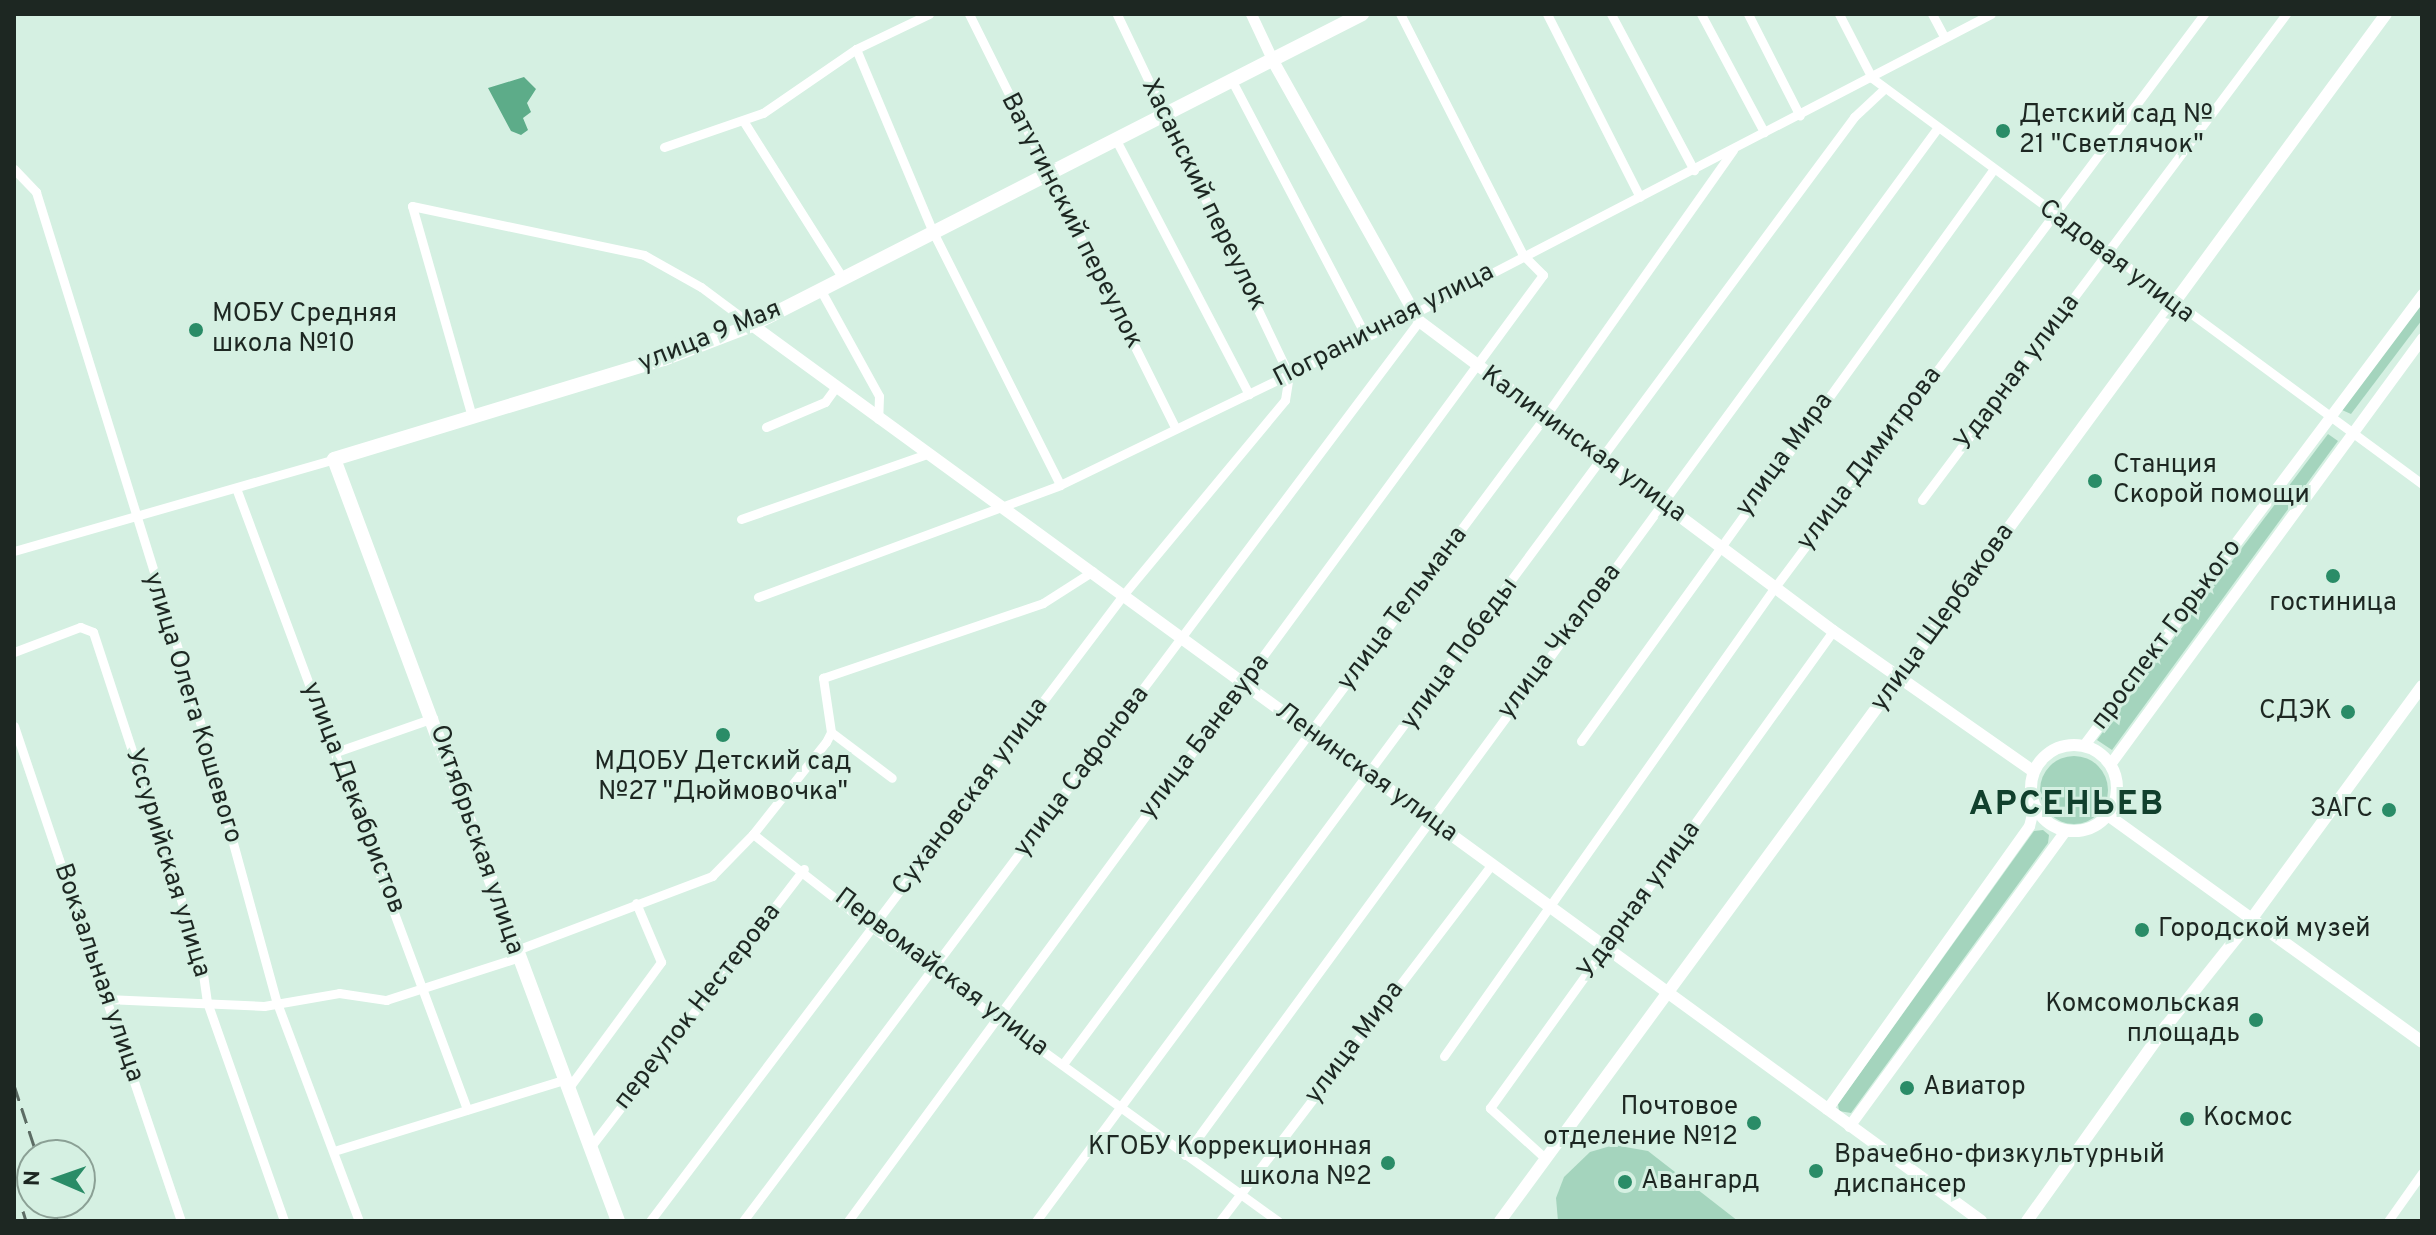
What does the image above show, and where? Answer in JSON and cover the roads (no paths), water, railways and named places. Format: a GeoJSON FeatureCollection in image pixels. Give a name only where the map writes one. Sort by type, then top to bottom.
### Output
{"type":"FeatureCollection","features":[{"type":"Feature","properties":{"kind":"main road","name":"улица 9 Мая"},"geometry":{"type":"LineString","coordinates":[[334,459],[664,359],[752,325],[1362,14]]}},
{"type":"Feature","properties":{"kind":"main road","name":"улица Щербакова"},"geometry":{"type":"LineString","coordinates":[[1500,1221],[2386,14]]}},
{"type":"Feature","properties":{"kind":"main road","name":"Калининская улица"},"geometry":{"type":"LineString","coordinates":[[1273,61],[1416,317],[1544,418],[1833,631],[2033,771]]}},
{"type":"Feature","properties":{"kind":"main road","name":"Ленинская улица"},"geometry":{"type":"LineString","coordinates":[[752,325],[1371,775],[1550,911],[1607,949],[1981,1221]]}},
{"type":"Feature","properties":{"kind":"main road","name":"Октябрьская улица"},"geometry":{"type":"LineString","coordinates":[[334,459],[618,1221]]}},
{"type":"Feature","properties":{"kind":"main road"},"geometry":{"type":"LineString","coordinates":[[2027,1221],[2167,1025],[2250,921],[2422,686]]}},
{"type":"Feature","properties":{"kind":"main road","name":"проспект Горького"},"geometry":{"type":"LineString","coordinates":[[2033,771],[2053,750],[2084,745],[2110,764],[2117,790],[2109,816]]}},
{"type":"Feature","properties":{"kind":"main road"},"geometry":{"type":"LineString","coordinates":[[2033,771],[2034,806],[2043,819],[2066,830],[2080,832],[2109,816],[2250,921],[2422,1042]]}},
{"type":"Feature","properties":{"kind":"street"},"geometry":{"type":"LineString","coordinates":[[664,147],[744,122],[791,97],[856,49],[929,14]]}},
{"type":"Feature","properties":{"kind":"street","name":"Ватутинский переулок"},"geometry":{"type":"LineString","coordinates":[[969,14],[1045,176],[1175,428]]}},
{"type":"Feature","properties":{"kind":"street","name":"Хасанский переулок"},"geometry":{"type":"LineString","coordinates":[[1117,14],[1289,375]]}},
{"type":"Feature","properties":{"kind":"street","name":"Калининская улица"},"geometry":{"type":"LineString","coordinates":[[1251,14],[1273,61]]}},
{"type":"Feature","properties":{"kind":"street"},"geometry":{"type":"LineString","coordinates":[[1400,14],[1523,255]]}},
{"type":"Feature","properties":{"kind":"street"},"geometry":{"type":"LineString","coordinates":[[1547,14],[1640,197]]}},
{"type":"Feature","properties":{"kind":"street"},"geometry":{"type":"LineString","coordinates":[[1611,14],[1694,170]]}},
{"type":"Feature","properties":{"kind":"street"},"geometry":{"type":"LineString","coordinates":[[1701,14],[1764,132]]}},
{"type":"Feature","properties":{"kind":"street"},"geometry":{"type":"LineString","coordinates":[[1748,14],[1800,116]]}},
{"type":"Feature","properties":{"kind":"street","name":"Садовая улица"},"geometry":{"type":"LineString","coordinates":[[1839,14],[1872,78],[1884,89],[2172,304],[2422,484]]}},
{"type":"Feature","properties":{"kind":"street"},"geometry":{"type":"LineString","coordinates":[[1932,14],[1944,37]]}},
{"type":"Feature","properties":{"kind":"street","name":"Пограничная улица"},"geometry":{"type":"LineString","coordinates":[[758,597],[1006,509],[1366,336],[1416,317],[1523,255],[1800,116],[1989,14]]}},
{"type":"Feature","properties":{"kind":"street","name":"улица Димитрова"},"geometry":{"type":"LineString","coordinates":[[1444,1056],[1550,911],[1555,894],[1775,587],[2204,14]]}},
{"type":"Feature","properties":{"kind":"street","name":"Ударная улица"},"geometry":{"type":"LineString","coordinates":[[1922,500],[2286,14]]}},
{"type":"Feature","properties":{"kind":"street"},"geometry":{"type":"LineString","coordinates":[[856,49],[933,232],[1060,485]]}},
{"type":"Feature","properties":{"kind":"street"},"geometry":{"type":"LineString","coordinates":[[1232,81],[1366,336]]}},
{"type":"Feature","properties":{"kind":"street","name":"улица Победы"},"geometry":{"type":"LineString","coordinates":[[1036,1221],[1371,775],[1854,117],[1884,89]]}},
{"type":"Feature","properties":{"kind":"street"},"geometry":{"type":"LineString","coordinates":[[744,122],[842,277]]}},
{"type":"Feature","properties":{"kind":"street","name":"улица Чкалова"},"geometry":{"type":"LineString","coordinates":[[1185,1155],[1936,130]]}},
{"type":"Feature","properties":{"kind":"street"},"geometry":{"type":"LineString","coordinates":[[1116,140],[1249,394]]}},
{"type":"Feature","properties":{"kind":"street","name":"улица Тельмана"},"geometry":{"type":"LineString","coordinates":[[1063,1064],[1544,418],[1735,148]]}},
{"type":"Feature","properties":{"kind":"street","name":"улица Олега Кошевого"},"geometry":{"type":"LineString","coordinates":[[14,169],[36,192],[133,517],[195,704],[277,1003],[359,1221]]}},
{"type":"Feature","properties":{"kind":"street","name":"улица Мира"},"geometry":{"type":"LineString","coordinates":[[1581,741],[1719,544],[1993,170]]}},
{"type":"Feature","properties":{"kind":"street"},"geometry":{"type":"LineString","coordinates":[[472,416],[412,206],[644,255],[701,287],[752,325]]}},
{"type":"Feature","properties":{"kind":"street","name":"улица Баневура"},"geometry":{"type":"LineString","coordinates":[[848,1221],[1478,368],[1543,275],[1523,255]]}},
{"type":"Feature","properties":{"kind":"street"},"geometry":{"type":"LineString","coordinates":[[820,289],[879,396],[878,419]]}},
{"type":"Feature","properties":{"kind":"street","name":"проспект Горького"},"geometry":{"type":"LineString","coordinates":[[2084,745],[2422,294]]}},
{"type":"Feature","properties":{"kind":"street","name":"улица Сафонова"},"geometry":{"type":"LineString","coordinates":[[743,1221],[1183,639],[1416,317]]}},
{"type":"Feature","properties":{"kind":"street","name":"проспект Горького"},"geometry":{"type":"LineString","coordinates":[[2110,764],[2422,338]]}},
{"type":"Feature","properties":{"kind":"street","name":"Сухановская улица"},"geometry":{"type":"LineString","coordinates":[[650,1221],[1124,594],[1285,400],[1289,375]]}},
{"type":"Feature","properties":{"kind":"street"},"geometry":{"type":"LineString","coordinates":[[766,427],[825,402],[836,387]]}},
{"type":"Feature","properties":{"kind":"street"},"geometry":{"type":"LineString","coordinates":[[741,519],[927,454]]}},
{"type":"Feature","properties":{"kind":"street","name":"улица 9 Мая"},"geometry":{"type":"LineString","coordinates":[[14,551],[334,459]]}},
{"type":"Feature","properties":{"kind":"street","name":"улица Декабристов"},"geometry":{"type":"LineString","coordinates":[[236,488],[425,988],[467,1109]]}},
{"type":"Feature","properties":{"kind":"street"},"geometry":{"type":"LineString","coordinates":[[892,778],[831,732],[823,678],[1043,603],[1093,571]]}},
{"type":"Feature","properties":{"kind":"street","name":"Уссурийская улица"},"geometry":{"type":"LineString","coordinates":[[14,652],[80,627],[93,632],[201,960],[207,1002],[284,1221]]}},
{"type":"Feature","properties":{"kind":"street","name":"Ударная улица"},"geometry":{"type":"LineString","coordinates":[[1546,1159],[1490,1108],[1833,631]]}},
{"type":"Feature","properties":{"kind":"street"},"geometry":{"type":"LineString","coordinates":[[336,752],[433,718]]}},
{"type":"Feature","properties":{"kind":"street","name":"Вокзальная улица"},"geometry":{"type":"LineString","coordinates":[[14,726],[181,1221]]}},
{"type":"Feature","properties":{"kind":"street"},"geometry":{"type":"LineString","coordinates":[[106,999],[277,1003],[339,993],[386,1000],[425,988],[516,954],[636,903],[712,876],[753,834],[831,732]]}},
{"type":"Feature","properties":{"kind":"street"},"geometry":{"type":"LineString","coordinates":[[1827,1109],[2029,826],[2034,806]]}},
{"type":"Feature","properties":{"kind":"street"},"geometry":{"type":"LineString","coordinates":[[1849,1126],[2066,830]]}},
{"type":"Feature","properties":{"kind":"street","name":"Первомайская улица"},"geometry":{"type":"LineString","coordinates":[[753,834],[804,869],[873,928],[998,1015],[1239,1196],[1278,1221]]}},
{"type":"Feature","properties":{"kind":"street","name":"улица Мира"},"geometry":{"type":"LineString","coordinates":[[1220,1221],[1491,865]]}},
{"type":"Feature","properties":{"kind":"street","name":"переулок Нестерова"},"geometry":{"type":"LineString","coordinates":[[592,1145],[804,869]]}},
{"type":"Feature","properties":{"kind":"street"},"geometry":{"type":"LineString","coordinates":[[334,1151],[467,1109],[568,1083],[661,962],[636,903]]}},
{"type":"Feature","properties":{"kind":"street"},"geometry":{"type":"LineString","coordinates":[[2388,1221],[2422,1173]]}},
{"type":"Feature","properties":{"kind":"railway"},"geometry":{"type":"LineString","coordinates":[[14,1085],[32,1139]]}},
{"type":"Feature","properties":{"kind":"place","name":"Детский сад № 21 \"Светлячок\""},"geometry":{"type":"Point","coordinates":[2003,131]}},
{"type":"Feature","properties":{"kind":"place","name":"МОБУ Средняя школа №10"},"geometry":{"type":"Point","coordinates":[196,330]}},
{"type":"Feature","properties":{"kind":"place","name":"Станция Скорой помощи"},"geometry":{"type":"Point","coordinates":[2095,481]}},
{"type":"Feature","properties":{"kind":"place","name":"гостиница"},"geometry":{"type":"Point","coordinates":[2333,576]}},
{"type":"Feature","properties":{"kind":"place","name":"СДЭК"},"geometry":{"type":"Point","coordinates":[2348,712]}},
{"type":"Feature","properties":{"kind":"place","name":"МДОБУ Детский сад №27 \"Дюймовочка\""},"geometry":{"type":"Point","coordinates":[723,735]}},
{"type":"Feature","properties":{"kind":"place","name":"ЗАГС"},"geometry":{"type":"Point","coordinates":[2389,810]}},
{"type":"Feature","properties":{"kind":"place","name":"Городской музей"},"geometry":{"type":"Point","coordinates":[2142,930]}},
{"type":"Feature","properties":{"kind":"place","name":"Комсомольская площадь"},"geometry":{"type":"Point","coordinates":[2256,1020]}},
{"type":"Feature","properties":{"kind":"place","name":"Авиатор"},"geometry":{"type":"Point","coordinates":[1907,1088]}},
{"type":"Feature","properties":{"kind":"place","name":"Космос"},"geometry":{"type":"Point","coordinates":[2187,1119]}},
{"type":"Feature","properties":{"kind":"place","name":"Почтовое отделение №12"},"geometry":{"type":"Point","coordinates":[1754,1123]}},
{"type":"Feature","properties":{"kind":"place","name":"КГОБУ Коррекционная школа №2"},"geometry":{"type":"Point","coordinates":[1388,1163]}},
{"type":"Feature","properties":{"kind":"place","name":"Врачебно-физкультурный диспансер"},"geometry":{"type":"Point","coordinates":[1816,1171]}},
{"type":"Feature","properties":{"kind":"place","name":"Авангард"},"geometry":{"type":"Point","coordinates":[1625,1182]}},
{"type":"Feature","properties":{"kind":"district","name":"АРСЕНЬЕВ"},"geometry":{"type":"Point","coordinates":[2067,806]}}]}
